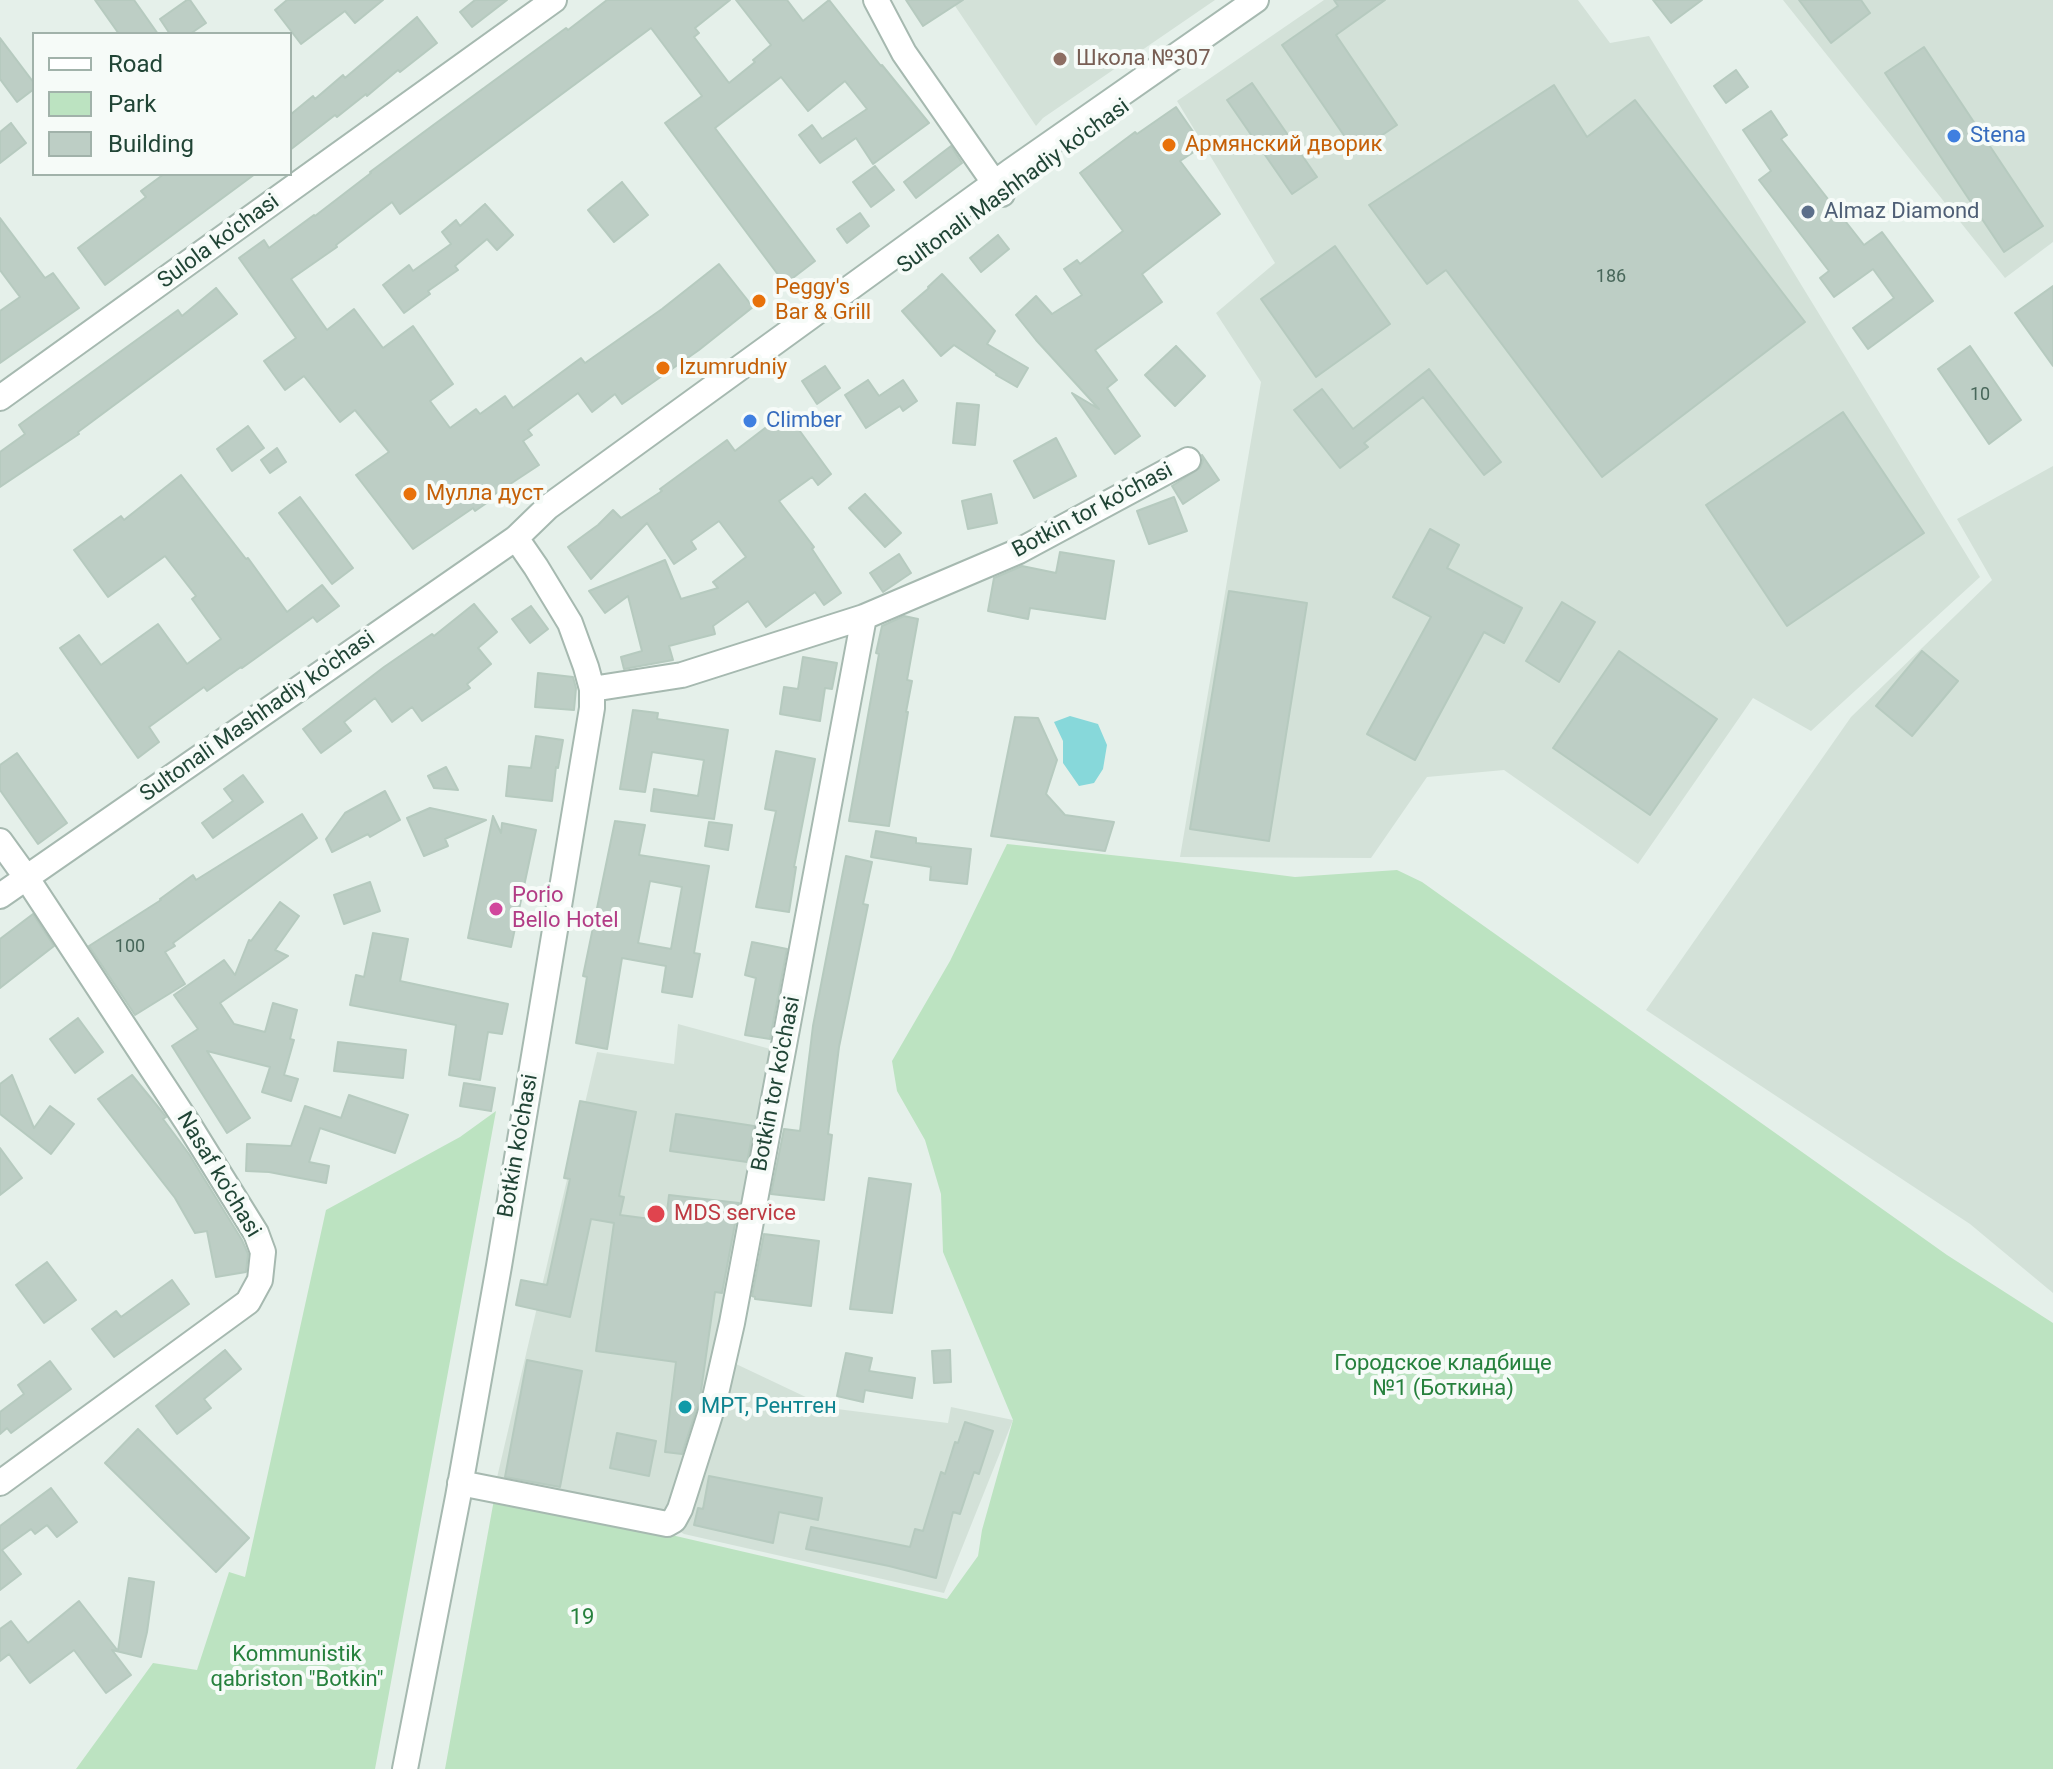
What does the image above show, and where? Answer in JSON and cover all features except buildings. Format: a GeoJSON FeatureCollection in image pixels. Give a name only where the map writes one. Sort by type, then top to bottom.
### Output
{"type":"FeatureCollection","features":[{"type":"Feature","properties":{"kind":"street","name":"Sulola ko'chasi"},"geometry":{"type":"LineString","coordinates":[[0,398],[554,0]]}},
{"type":"Feature","properties":{"kind":"street"},"geometry":{"type":"LineString","coordinates":[[876,0],[904,53],[998,189]]}},
{"type":"Feature","properties":{"kind":"street","name":"Sultonali Mashhadiy ko'chasi"},"geometry":{"type":"LineString","coordinates":[[0,896],[516,538],[548,507],[998,189],[1256,0]]}},
{"type":"Feature","properties":{"kind":"street","name":"Sultonali Mashhadiy ko'chasi"},"geometry":{"type":"LineString","coordinates":[[998,189],[1276,0]]}},
{"type":"Feature","properties":{"kind":"street","name":"Botkin tor ko'chasi"},"geometry":{"type":"LineString","coordinates":[[592,689],[682,675],[864,617],[1019,551],[1188,460]]}},
{"type":"Feature","properties":{"kind":"street","name":"Botkin ko'chasi"},"geometry":{"type":"LineString","coordinates":[[405,1769],[460,1483],[591,725],[592,689],[570,623],[516,538]]}},
{"type":"Feature","properties":{"kind":"street","name":"Botkin tor ko'chasi"},"geometry":{"type":"LineString","coordinates":[[460,1483],[667,1524],[674,1520],[680,1509],[714,1402],[732,1323],[864,617]]}},
{"type":"Feature","properties":{"kind":"street","name":"Nasaf ko'chasi"},"geometry":{"type":"LineString","coordinates":[[0,841],[189,1125],[256,1233],[263,1252],[260,1280],[248,1302],[0,1483]]}},
{"type":"Feature","properties":{"kind":"shaded area","name":"Школа №307"},"geometry":{"type":"Polygon","coordinates":[[[951,0],[1215,0],[1043,118],[1036,126],[951,0]]]}},
{"type":"Feature","properties":{"kind":"shaded area"},"geometry":{"type":"Polygon","coordinates":[[[1324,0],[1578,0],[1610,43],[1649,36],[1980,577],[1811,731],[1753,698],[1638,864],[1504,770],[1427,777],[1371,858],[1180,857],[1261,382],[1216,313],[1275,263],[1177,101],[1324,0]]]}},
{"type":"Feature","properties":{"kind":"shaded area"},"geometry":{"type":"Polygon","coordinates":[[[1783,0],[2053,0],[2053,242],[2005,278],[1783,0]]]}},
{"type":"Feature","properties":{"kind":"shaded area"},"geometry":{"type":"Polygon","coordinates":[[[2053,466],[2053,1293],[1970,1224],[1646,1010],[1851,717],[1992,580],[1957,519],[2053,466]]]}},
{"type":"Feature","properties":{"kind":"shaded area","name":"MDS service"},"geometry":{"type":"Polygon","coordinates":[[[678,1024],[774,1050],[736,1364],[829,1408],[948,1423],[951,1407],[1013,1420],[944,1593],[684,1534],[667,1524],[495,1486],[597,1052],[674,1064],[678,1024]]]}},
{"type":"Feature","properties":{"kind":"green space","name":"Городское кладбище №1 (Боткина)"},"geometry":{"type":"Polygon","coordinates":[[[1007,844],[1295,877],[1397,870],[1422,882],[1947,1255],[2053,1323],[2053,1769],[445,1769],[495,1494],[947,1599],[978,1556],[982,1530],[1013,1420],[943,1252],[941,1194],[925,1140],[897,1091],[892,1061],[950,961],[1007,844]]]}},
{"type":"Feature","properties":{"kind":"green space","name":"Kommunistik qabriston \"Botkin\""},"geometry":{"type":"Polygon","coordinates":[[[496,1111],[375,1769],[76,1769],[153,1663],[197,1670],[229,1572],[245,1577],[326,1210],[460,1137],[496,1111]]]}},
{"type":"Feature","properties":{"kind":"water"},"geometry":{"type":"Polygon","coordinates":[[[1070,716],[1098,724],[1107,745],[1103,769],[1094,783],[1079,786],[1063,763],[1063,741],[1054,722],[1070,716]]]}},
{"type":"Feature","properties":{"kind":"place","name":"Школа №307"},"geometry":{"type":"Point","coordinates":[1060,59]}},
{"type":"Feature","properties":{"kind":"place","name":"Stena"},"geometry":{"type":"Point","coordinates":[1954,136]}},
{"type":"Feature","properties":{"kind":"place","name":"Армянский дворик"},"geometry":{"type":"Point","coordinates":[1169,145]}},
{"type":"Feature","properties":{"kind":"place","name":"Almaz Diamond"},"geometry":{"type":"Point","coordinates":[1808,212]}},
{"type":"Feature","properties":{"kind":"place","name":"Peggy's Bar & Grill"},"geometry":{"type":"Point","coordinates":[759,301]}},
{"type":"Feature","properties":{"kind":"place","name":"Izumrudniy"},"geometry":{"type":"Point","coordinates":[663,368]}},
{"type":"Feature","properties":{"kind":"place","name":"Climber"},"geometry":{"type":"Point","coordinates":[750,421]}},
{"type":"Feature","properties":{"kind":"place","name":"Мулла дуст"},"geometry":{"type":"Point","coordinates":[410,494]}},
{"type":"Feature","properties":{"kind":"place","name":"Porio Bello Hotel"},"geometry":{"type":"Point","coordinates":[496,909]}},
{"type":"Feature","properties":{"kind":"place","name":"MDS service"},"geometry":{"type":"Point","coordinates":[656,1214]}},
{"type":"Feature","properties":{"kind":"place","name":"МРТ, Рентген"},"geometry":{"type":"Point","coordinates":[685,1407]}},
{"type":"Feature","properties":{"kind":"park label","name":"19"},"geometry":{"type":"Point","coordinates":[582,1618]}}]}
